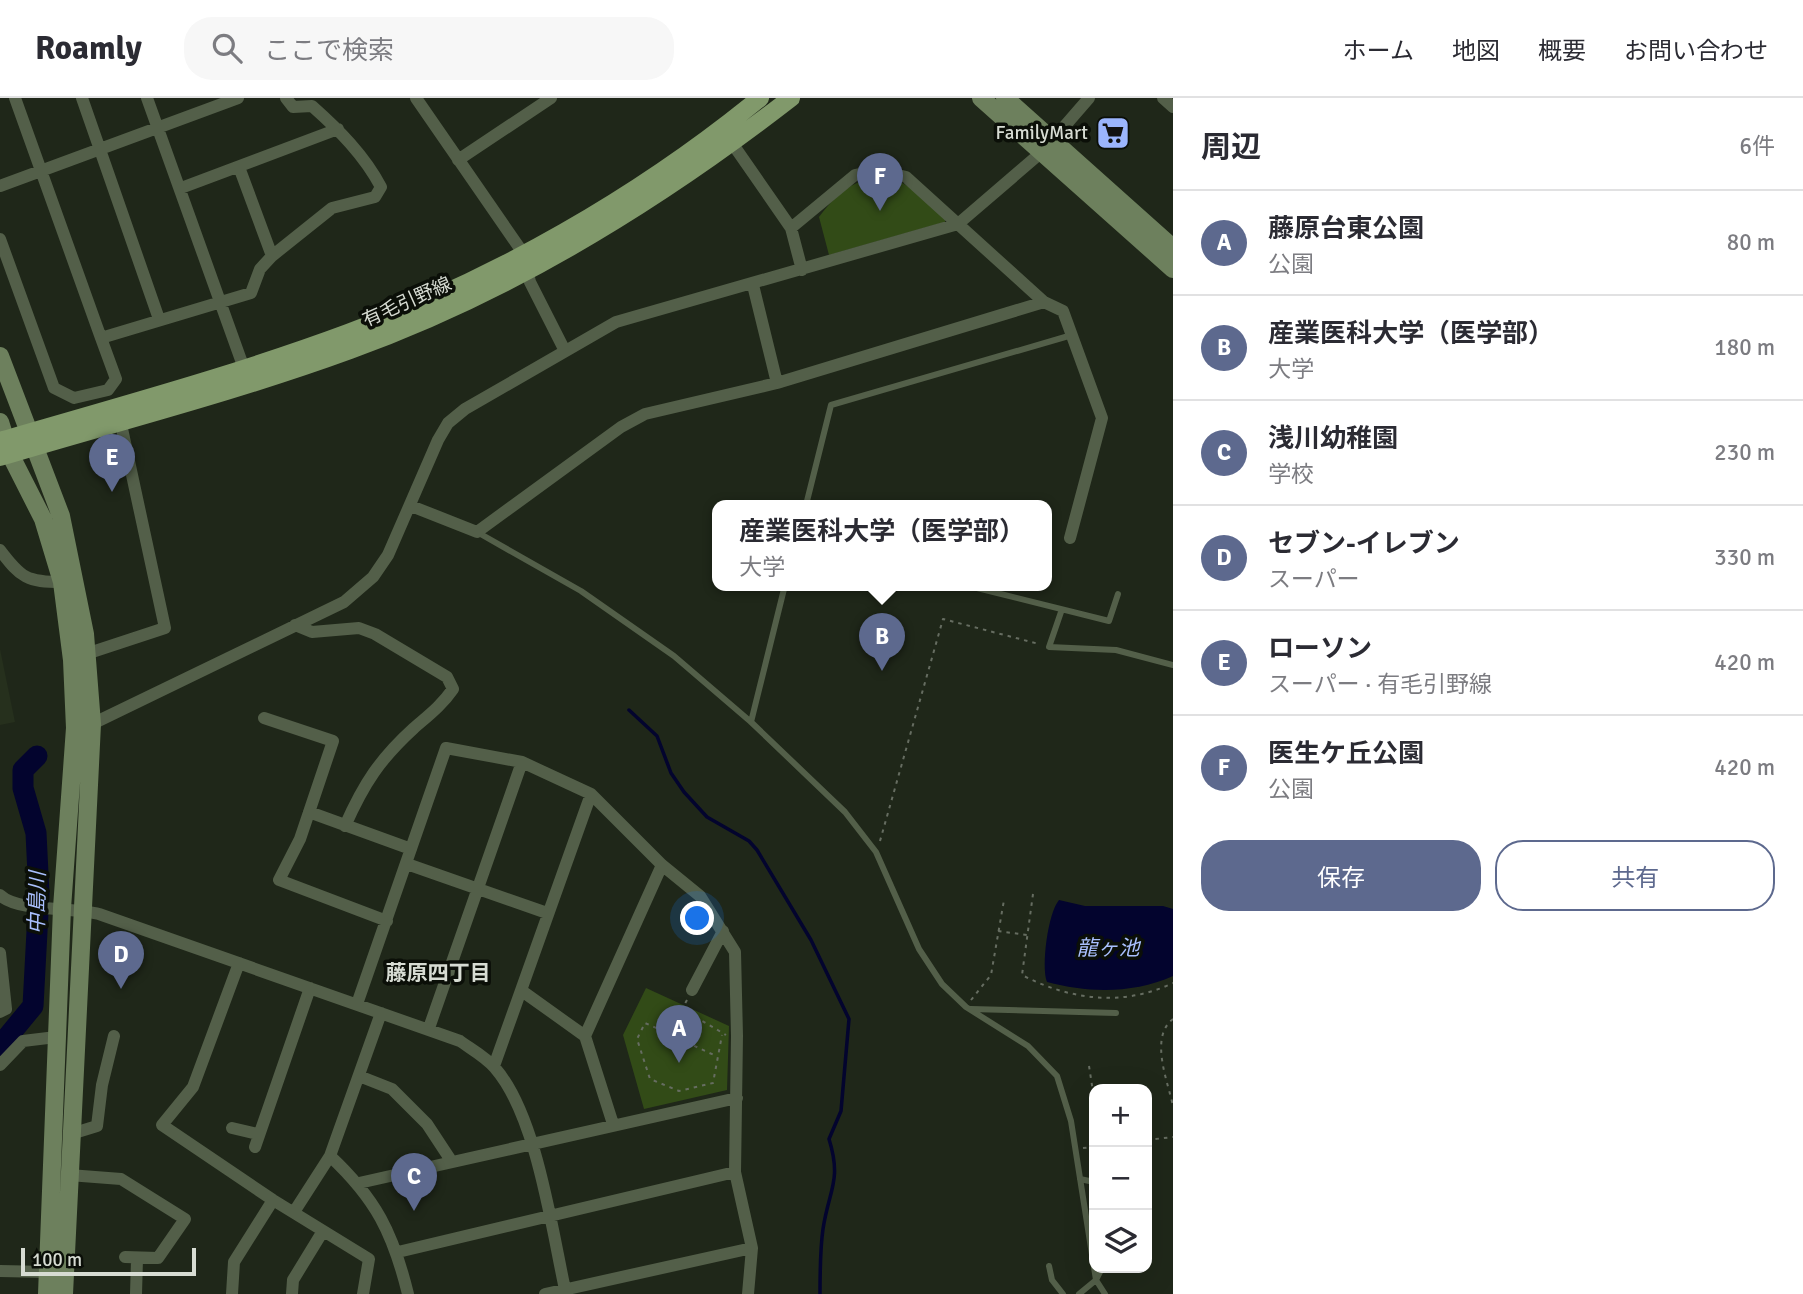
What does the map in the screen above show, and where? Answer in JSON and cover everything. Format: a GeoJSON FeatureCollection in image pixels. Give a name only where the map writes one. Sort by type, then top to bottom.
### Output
{"type":"FeatureCollection","features":[{"type":"Feature","properties":{"kind":"main road","name":"有毛引野線"},"geometry":{"type":"LineString","coordinates":[[30,440],[121,424],[247,376],[436,296],[523,253],[625,194],[722,129],[760,98]]}},
{"type":"Feature","properties":{"kind":"main road","name":"有毛引野線"},"geometry":{"type":"LineString","coordinates":[[4,448],[247,376],[352,350],[526,271],[634,208],[732,144],[791,98]]}},
{"type":"Feature","properties":{"kind":"street"},"geometry":{"type":"LineString","coordinates":[[0,239],[54,388],[74,398],[108,390],[116,379],[15,98]]}},
{"type":"Feature","properties":{"kind":"street"},"geometry":{"type":"LineString","coordinates":[[82,98],[159,319]]}},
{"type":"Feature","properties":{"kind":"street"},"geometry":{"type":"LineString","coordinates":[[147,98],[247,376]]}},
{"type":"Feature","properties":{"kind":"street"},"geometry":{"type":"LineString","coordinates":[[0,186],[238,98]]}},
{"type":"Feature","properties":{"kind":"street"},"geometry":{"type":"LineString","coordinates":[[101,338],[251,293],[260,269],[272,256],[332,208],[375,197],[381,187],[367,160],[355,153],[338,129],[312,106],[293,107],[286,98]]}},
{"type":"Feature","properties":{"kind":"street"},"geometry":{"type":"LineString","coordinates":[[416,98],[523,253],[526,271],[565,351]]}},
{"type":"Feature","properties":{"kind":"street"},"geometry":{"type":"LineString","coordinates":[[458,160],[551,98]]}},
{"type":"Feature","properties":{"kind":"street"},"geometry":{"type":"LineString","coordinates":[[981,98],[1048,145],[1173,248]]}},
{"type":"Feature","properties":{"kind":"street"},"geometry":{"type":"LineString","coordinates":[[1005,98],[1048,145],[1173,269]]}},
{"type":"Feature","properties":{"kind":"street"},"geometry":{"type":"LineString","coordinates":[[92,724],[344,601],[373,577],[411,506],[448,423],[465,409],[616,322],[753,285],[958,224],[1048,145],[1089,98]]}},
{"type":"Feature","properties":{"kind":"street"},"geometry":{"type":"LineString","coordinates":[[1163,98],[1173,107]]}},
{"type":"Feature","properties":{"kind":"street"},"geometry":{"type":"LineString","coordinates":[[181,188],[338,129]]}},
{"type":"Feature","properties":{"kind":"street"},"geometry":{"type":"LineString","coordinates":[[732,144],[792,228],[802,270]]}},
{"type":"Feature","properties":{"kind":"street"},"geometry":{"type":"LineString","coordinates":[[239,167],[272,256]]}},
{"type":"Feature","properties":{"kind":"street"},"geometry":{"type":"LineString","coordinates":[[792,228],[855,175],[878,170],[906,177],[1044,302],[1063,311],[1102,418],[1070,538]]}},
{"type":"Feature","properties":{"kind":"street"},"geometry":{"type":"LineString","coordinates":[[753,285],[777,383]]}},
{"type":"Feature","properties":{"kind":"street"},"geometry":{"type":"LineString","coordinates":[[411,506],[477,532],[621,427],[645,414],[777,383],[1044,302]]}},
{"type":"Feature","properties":{"kind":"street"},"geometry":{"type":"LineString","coordinates":[[0,356],[64,527],[75,573],[92,724],[64,908],[71,1134],[64,1294]]}},
{"type":"Feature","properties":{"kind":"street"},"geometry":{"type":"LineString","coordinates":[[0,422],[4,448],[43,519],[62,582],[72,660],[75,728],[56,1037],[47,1294]]}},
{"type":"Feature","properties":{"kind":"street"},"geometry":{"type":"LineString","coordinates":[[86,654],[165,628],[121,424]]}},
{"type":"Feature","properties":{"kind":"street"},"geometry":{"type":"LineString","coordinates":[[0,550],[18,574],[35,582],[62,582]]}},
{"type":"Feature","properties":{"kind":"street"},"geometry":{"type":"LineString","coordinates":[[295,625],[312,632],[359,628],[375,634],[447,677],[453,689],[441,706],[389,752],[364,783],[345,826]]}},
{"type":"Feature","properties":{"kind":"street"},"geometry":{"type":"LineString","coordinates":[[264,718],[333,741],[300,839],[279,880],[387,921]]}},
{"type":"Feature","properties":{"kind":"street"},"geometry":{"type":"LineString","coordinates":[[358,1004],[446,748],[522,762],[591,794],[662,864],[700,896],[735,951],[735,1172],[752,1248],[748,1294]]}},
{"type":"Feature","properties":{"kind":"street"},"geometry":{"type":"LineString","coordinates":[[429,1028],[522,762]]}},
{"type":"Feature","properties":{"kind":"street"},"geometry":{"type":"LineString","coordinates":[[494,1066],[591,794]]}},
{"type":"Feature","properties":{"kind":"street"},"geometry":{"type":"LineString","coordinates":[[309,812],[411,849]]}},
{"type":"Feature","properties":{"kind":"street"},"geometry":{"type":"LineString","coordinates":[[407,864],[547,914]]}},
{"type":"Feature","properties":{"kind":"street"},"geometry":{"type":"LineString","coordinates":[[585,1036],[662,864]]}},
{"type":"Feature","properties":{"kind":"street"},"geometry":{"type":"LineString","coordinates":[[0,897],[32,905],[64,908],[239,962],[460,1041],[494,1066],[514,1096],[531,1145],[565,1292]]}},
{"type":"Feature","properties":{"kind":"street"},"geometry":{"type":"LineString","coordinates":[[692,990],[723,931]]}},
{"type":"Feature","properties":{"kind":"street"},"geometry":{"type":"LineString","coordinates":[[0,953],[6,1009],[0,1012]]}},
{"type":"Feature","properties":{"kind":"street"},"geometry":{"type":"LineString","coordinates":[[239,962],[193,1087],[162,1125],[273,1200],[369,1259],[363,1294]]}},
{"type":"Feature","properties":{"kind":"street"},"geometry":{"type":"LineString","coordinates":[[232,1128],[256,1141],[310,988]]}},
{"type":"Feature","properties":{"kind":"street"},"geometry":{"type":"LineString","coordinates":[[522,991],[585,1036],[613,1124]]}},
{"type":"Feature","properties":{"kind":"street"},"geometry":{"type":"LineString","coordinates":[[294,1212],[330,1156],[381,1013]]}},
{"type":"Feature","properties":{"kind":"street"},"geometry":{"type":"LineString","coordinates":[[71,1134],[97,1126],[102,1085],[114,1036]]}},
{"type":"Feature","properties":{"kind":"street"},"geometry":{"type":"LineString","coordinates":[[0,1065],[23,1041],[56,1037]]}},
{"type":"Feature","properties":{"kind":"street"},"geometry":{"type":"LineString","coordinates":[[359,1076],[392,1089],[427,1124],[452,1162]]}},
{"type":"Feature","properties":{"kind":"street"},"geometry":{"type":"LineString","coordinates":[[359,1183],[737,1098]]}},
{"type":"Feature","properties":{"kind":"street"},"geometry":{"type":"LineString","coordinates":[[330,1156],[359,1183],[383,1217],[398,1252],[408,1294]]}},
{"type":"Feature","properties":{"kind":"street"},"geometry":{"type":"LineString","coordinates":[[398,1252],[735,1172]]}},
{"type":"Feature","properties":{"kind":"street"},"geometry":{"type":"LineString","coordinates":[[69,1175],[121,1179],[185,1219],[158,1258],[131,1258],[136,1294]]}},
{"type":"Feature","properties":{"kind":"street"},"geometry":{"type":"LineString","coordinates":[[232,1294],[234,1262],[273,1200]]}},
{"type":"Feature","properties":{"kind":"street"},"geometry":{"type":"LineString","coordinates":[[292,1294],[293,1280],[323,1230]]}},
{"type":"Feature","properties":{"kind":"street"},"geometry":{"type":"LineString","coordinates":[[545,1294],[565,1292],[752,1248]]}},
{"type":"Feature","properties":{"kind":"street"},"geometry":{"type":"LineString","coordinates":[[0,1271],[48,1272]]}},
{"type":"Feature","properties":{"kind":"lane"},"geometry":{"type":"LineString","coordinates":[[807,500],[831,405],[1072,335]]}},
{"type":"Feature","properties":{"kind":"lane"},"geometry":{"type":"LineString","coordinates":[[477,532],[581,591],[674,656],[751,722],[845,812],[876,852],[919,949],[942,984],[968,1008],[1028,1046],[1057,1076],[1071,1121],[1096,1280],[1105,1294]]}},
{"type":"Feature","properties":{"kind":"lane"},"geometry":{"type":"LineString","coordinates":[[751,722],[784,591]]}},
{"type":"Feature","properties":{"kind":"lane"},"geometry":{"type":"LineString","coordinates":[[986,591],[1061,612],[1109,621],[1118,594]]}},
{"type":"Feature","properties":{"kind":"lane"},"geometry":{"type":"LineString","coordinates":[[1061,612],[1049,647],[1116,650],[1173,665]]}},
{"type":"Feature","properties":{"kind":"lane"},"geometry":{"type":"LineString","coordinates":[[968,1008],[1116,1013]]}},
{"type":"Feature","properties":{"kind":"lane"},"geometry":{"type":"LineString","coordinates":[[1080,1179],[1089,1181]]}},
{"type":"Feature","properties":{"kind":"lane"},"geometry":{"type":"LineString","coordinates":[[1049,1266],[1052,1280],[1063,1294]]}},
{"type":"Feature","properties":{"kind":"lane"},"geometry":{"type":"LineString","coordinates":[[1079,1294],[1096,1280],[1100,1273]]}},
{"type":"Feature","properties":{"kind":"path"},"geometry":{"type":"LineString","coordinates":[[876,852],[943,619],[1049,647]]}},
{"type":"Feature","properties":{"kind":"path"},"geometry":{"type":"LineString","coordinates":[[1033,894],[1022,975],[1047,988],[1069,994],[1119,999],[1173,983]]}},
{"type":"Feature","properties":{"kind":"path"},"geometry":{"type":"LineString","coordinates":[[968,1008],[990,975],[1003,900]]}},
{"type":"Feature","properties":{"kind":"path"},"geometry":{"type":"LineString","coordinates":[[998,931],[1028,935]]}},
{"type":"Feature","properties":{"kind":"path"},"geometry":{"type":"LineString","coordinates":[[670,1034],[692,990]]}},
{"type":"Feature","properties":{"kind":"path"},"geometry":{"type":"LineString","coordinates":[[682,1009],[722,1035],[737,1036]]}},
{"type":"Feature","properties":{"kind":"path"},"geometry":{"type":"LineString","coordinates":[[1173,1019],[1162,1034],[1161,1046],[1173,1106]]}},
{"type":"Feature","properties":{"kind":"path"},"geometry":{"type":"LineString","coordinates":[[716,1056],[645,1023],[637,1039],[650,1079],[679,1091],[713,1083],[722,1035]]}},
{"type":"Feature","properties":{"kind":"path"},"geometry":{"type":"LineString","coordinates":[[1089,1066],[1092,1084]]}},
{"type":"Feature","properties":{"kind":"path"},"geometry":{"type":"LineString","coordinates":[[1152,1139],[1173,1137]]}},
{"type":"Feature","properties":{"kind":"shaded area"},"geometry":{"type":"Polygon","coordinates":[[[0,649],[15,722],[0,725],[0,649]]]}},
{"type":"Feature","properties":{"kind":"green space"},"geometry":{"type":"Polygon","coordinates":[[[877,176],[906,185],[945,218],[945,222],[829,255],[819,217],[844,191],[877,176]]]}},
{"type":"Feature","properties":{"kind":"green space"},"geometry":{"type":"Polygon","coordinates":[[[646,988],[729,1026],[727,1090],[644,1109],[623,1035],[646,988]]]}},
{"type":"Feature","properties":{"kind":"water","name":"龍ヶ池"},"geometry":{"type":"Polygon","coordinates":[[[1059,900],[1085,906],[1163,906],[1173,909],[1173,976],[1142,986],[1110,990],[1047,982],[1047,940],[1052,916],[1059,900]]]}},
{"type":"Feature","properties":{"kind":"waterway"},"geometry":{"type":"LineString","coordinates":[[629,710],[657,736],[671,773],[684,792],[707,817],[749,841],[757,850],[811,940],[849,1019],[841,1111],[829,1139],[834,1175],[822,1237],[820,1294]]}},
{"type":"Feature","properties":{"kind":"waterway","name":"中島川"},"geometry":{"type":"LineString","coordinates":[[0,1046],[33,1006],[39,894],[36,833],[23,788],[23,770],[37,756]]}},
{"type":"Feature","properties":{"kind":"place","name":"FamilyMart"},"geometry":{"type":"Point","coordinates":[1113,133]}},
{"type":"Feature","properties":{"kind":"place","name":"医生ケ丘公園"},"geometry":{"type":"Point","coordinates":[880,211]}},
{"type":"Feature","properties":{"kind":"place","name":"ローソン"},"geometry":{"type":"Point","coordinates":[112,492]}},
{"type":"Feature","properties":{"kind":"place","name":"産業医科大学（医学部）"},"geometry":{"type":"Point","coordinates":[882,671]}},
{"type":"Feature","properties":{"kind":"place","name":"セブン-イレブン"},"geometry":{"type":"Point","coordinates":[121,989]}},
{"type":"Feature","properties":{"kind":"place","name":"藤原台東公園"},"geometry":{"type":"Point","coordinates":[679,1063]}},
{"type":"Feature","properties":{"kind":"place","name":"浅川幼稚園"},"geometry":{"type":"Point","coordinates":[414,1211]}},
{"type":"Feature","properties":{"kind":"district","name":"藤原四丁目"},"geometry":{"type":"Point","coordinates":[438,973]}}]}
